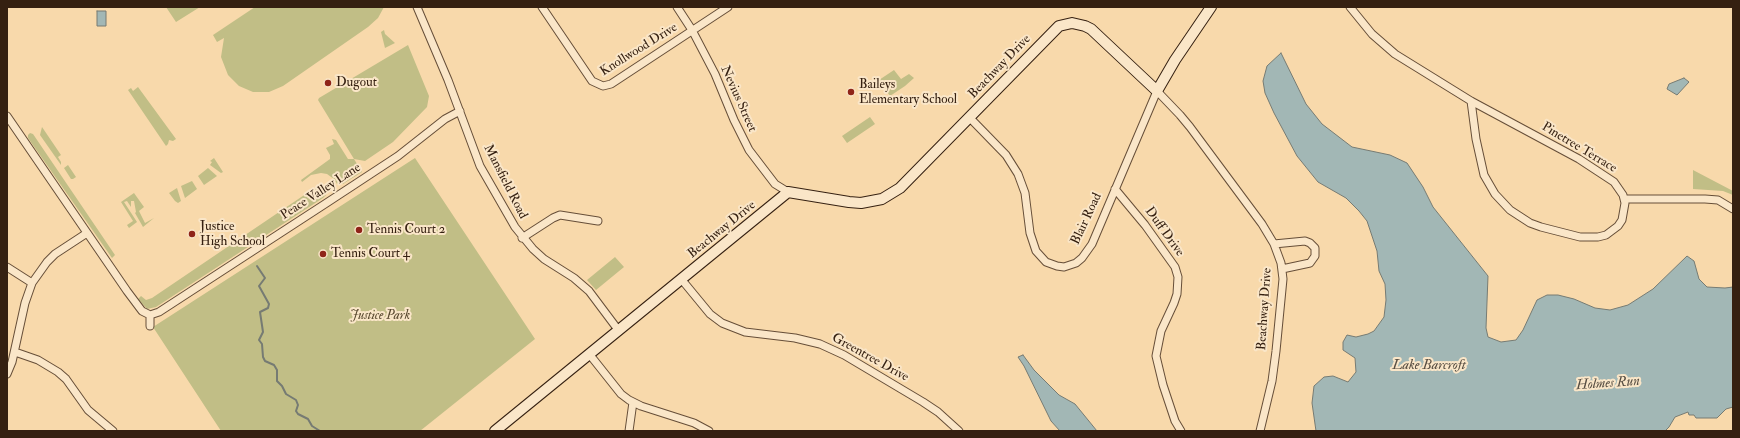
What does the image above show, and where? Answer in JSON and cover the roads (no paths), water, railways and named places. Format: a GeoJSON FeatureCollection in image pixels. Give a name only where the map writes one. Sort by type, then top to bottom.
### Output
{"type":"FeatureCollection","features":[{"type":"Feature","properties":{"kind":"street","name":"Knollwood Drive"},"geometry":{"type":"LineString","coordinates":[[542,7],[592,81],[595,84],[603,86],[611,84],[728,7]]}},
{"type":"Feature","properties":{"kind":"street","name":"Nevius Street"},"geometry":{"type":"LineString","coordinates":[[677,7],[692,30],[715,74],[739,131],[749,150],[775,184],[788,192]]}},
{"type":"Feature","properties":{"kind":"street","name":"Blair Road"},"geometry":{"type":"LineString","coordinates":[[969,118],[1006,155],[1018,174],[1025,193],[1032,243],[1040,257],[1046,262],[1058,266],[1076,263],[1082,258],[1092,244],[1157,91],[1175,60],[1210,7]]}},
{"type":"Feature","properties":{"kind":"street","name":"Pinetree Terrace"},"geometry":{"type":"LineString","coordinates":[[1350,7],[1372,34],[1394,54],[1471,101],[1579,159],[1603,174],[1619,188],[1624,199]]}},
{"type":"Feature","properties":{"kind":"street","name":"Mansfield Road"},"geometry":{"type":"LineString","coordinates":[[418,8],[460,111],[480,166],[522,238],[544,259],[580,282],[603,308],[619,331]]}},
{"type":"Feature","properties":{"kind":"street","name":"Beachway Drive"},"geometry":{"type":"LineString","coordinates":[[494,431],[682,280],[788,192],[849,202],[872,202],[882,199],[900,188],[1054,30],[1059,26],[1072,23],[1091,29],[1157,91],[1190,127],[1262,224],[1274,244],[1279,255],[1283,279],[1272,381],[1260,431]]}},
{"type":"Feature","properties":{"kind":"street"},"geometry":{"type":"LineString","coordinates":[[1471,101],[1480,160],[1488,183],[1502,203],[1521,218],[1541,227],[1580,238],[1606,235],[1618,226],[1624,211],[1624,199],[1712,200],[1725,203],[1733,209]]}},
{"type":"Feature","properties":{"kind":"street","name":"Peace Valley Lane"},"geometry":{"type":"LineString","coordinates":[[150,315],[159,312],[398,156],[445,119],[460,111]]}},
{"type":"Feature","properties":{"kind":"street"},"geometry":{"type":"LineString","coordinates":[[7,116],[142,312],[150,315],[150,326]]}},
{"type":"Feature","properties":{"kind":"street","name":"Duff Drive"},"geometry":{"type":"LineString","coordinates":[[1115,189],[1160,244],[1172,261],[1176,272],[1178,286],[1177,294],[1161,331],[1156,356],[1163,385],[1175,421],[1181,431]]}},
{"type":"Feature","properties":{"kind":"street"},"geometry":{"type":"LineString","coordinates":[[522,238],[560,215],[598,221]]}},
{"type":"Feature","properties":{"kind":"street"},"geometry":{"type":"LineString","coordinates":[[7,374],[15,352],[25,303],[32,283],[46,262],[55,254],[87,233]]}},
{"type":"Feature","properties":{"kind":"street"},"geometry":{"type":"LineString","coordinates":[[1274,244],[1305,241],[1310,243],[1315,248],[1315,256],[1310,263],[1282,269]]}},
{"type":"Feature","properties":{"kind":"street"},"geometry":{"type":"LineString","coordinates":[[7,267],[32,283]]}},
{"type":"Feature","properties":{"kind":"street","name":"Greentree Drive"},"geometry":{"type":"LineString","coordinates":[[682,280],[710,314],[722,323],[745,332],[795,338],[820,344],[844,355],[923,402],[938,412],[959,431]]}},
{"type":"Feature","properties":{"kind":"street"},"geometry":{"type":"LineString","coordinates":[[15,352],[38,360],[58,372],[74,390],[88,410],[113,431]]}},
{"type":"Feature","properties":{"kind":"street"},"geometry":{"type":"LineString","coordinates":[[590,354],[621,394],[633,402],[694,423],[709,431]]}},
{"type":"Feature","properties":{"kind":"street"},"geometry":{"type":"LineString","coordinates":[[628,431],[633,402]]}},
{"type":"Feature","properties":{"kind":"water"},"geometry":{"type":"Polygon","coordinates":[[[97,11],[106,11],[106,26],[97,26],[97,11]]]}},
{"type":"Feature","properties":{"kind":"water","name":"Lake Barcroft"},"geometry":{"type":"Polygon","coordinates":[[[1281,53],[1306,104],[1322,124],[1352,147],[1390,155],[1407,163],[1423,187],[1433,207],[1488,276],[1486,328],[1488,337],[1501,342],[1516,340],[1523,330],[1537,300],[1547,295],[1558,295],[1574,299],[1595,308],[1610,310],[1628,305],[1653,289],[1687,256],[1694,261],[1699,279],[1707,287],[1733,287],[1733,407],[1726,409],[1717,418],[1696,418],[1694,415],[1689,415],[1688,412],[1675,417],[1665,431],[1316,431],[1312,403],[1314,386],[1324,377],[1333,376],[1348,382],[1356,372],[1355,358],[1343,350],[1343,342],[1347,335],[1356,337],[1374,331],[1384,317],[1386,300],[1385,284],[1379,271],[1377,251],[1367,221],[1346,198],[1318,182],[1297,156],[1274,113],[1265,93],[1263,81],[1267,66],[1281,53]]]}},
{"type":"Feature","properties":{"kind":"water"},"geometry":{"type":"Polygon","coordinates":[[[1684,78],[1689,82],[1677,95],[1667,89],[1669,84],[1684,78]]]}},
{"type":"Feature","properties":{"kind":"water"},"geometry":{"type":"Polygon","coordinates":[[[1023,355],[1034,370],[1059,395],[1075,404],[1097,431],[1060,431],[1051,421],[1024,366],[1018,357],[1023,355]]]}},
{"type":"Feature","properties":{"kind":"waterway"},"geometry":{"type":"LineString","coordinates":[[257,266],[265,278],[259,286],[269,304],[268,308],[260,312],[263,332],[259,340],[262,344],[263,357],[265,361],[274,365],[277,370],[277,381],[282,386],[286,394],[296,400],[298,405],[296,411],[298,414],[308,419],[312,426],[320,431]]}},
{"type":"Feature","properties":{"kind":"place","name":"Dugout"},"geometry":{"type":"Point","coordinates":[328,83]}},
{"type":"Feature","properties":{"kind":"place","name":"Baileys Elementary School"},"geometry":{"type":"Point","coordinates":[851,92]}},
{"type":"Feature","properties":{"kind":"place","name":"Tennis Court 2"},"geometry":{"type":"Point","coordinates":[359,230]}},
{"type":"Feature","properties":{"kind":"place","name":"Justice High School"},"geometry":{"type":"Point","coordinates":[192,234]}},
{"type":"Feature","properties":{"kind":"place","name":"Tennis Court 4"},"geometry":{"type":"Point","coordinates":[323,254]}},
{"type":"Feature","properties":{"kind":"park label","name":"Justice Park"},"geometry":{"type":"Point","coordinates":[380,316]}},
{"type":"Feature","properties":{"kind":"water label","name":"Holmes Run"},"geometry":{"type":"Point","coordinates":[1608,384]}}]}
